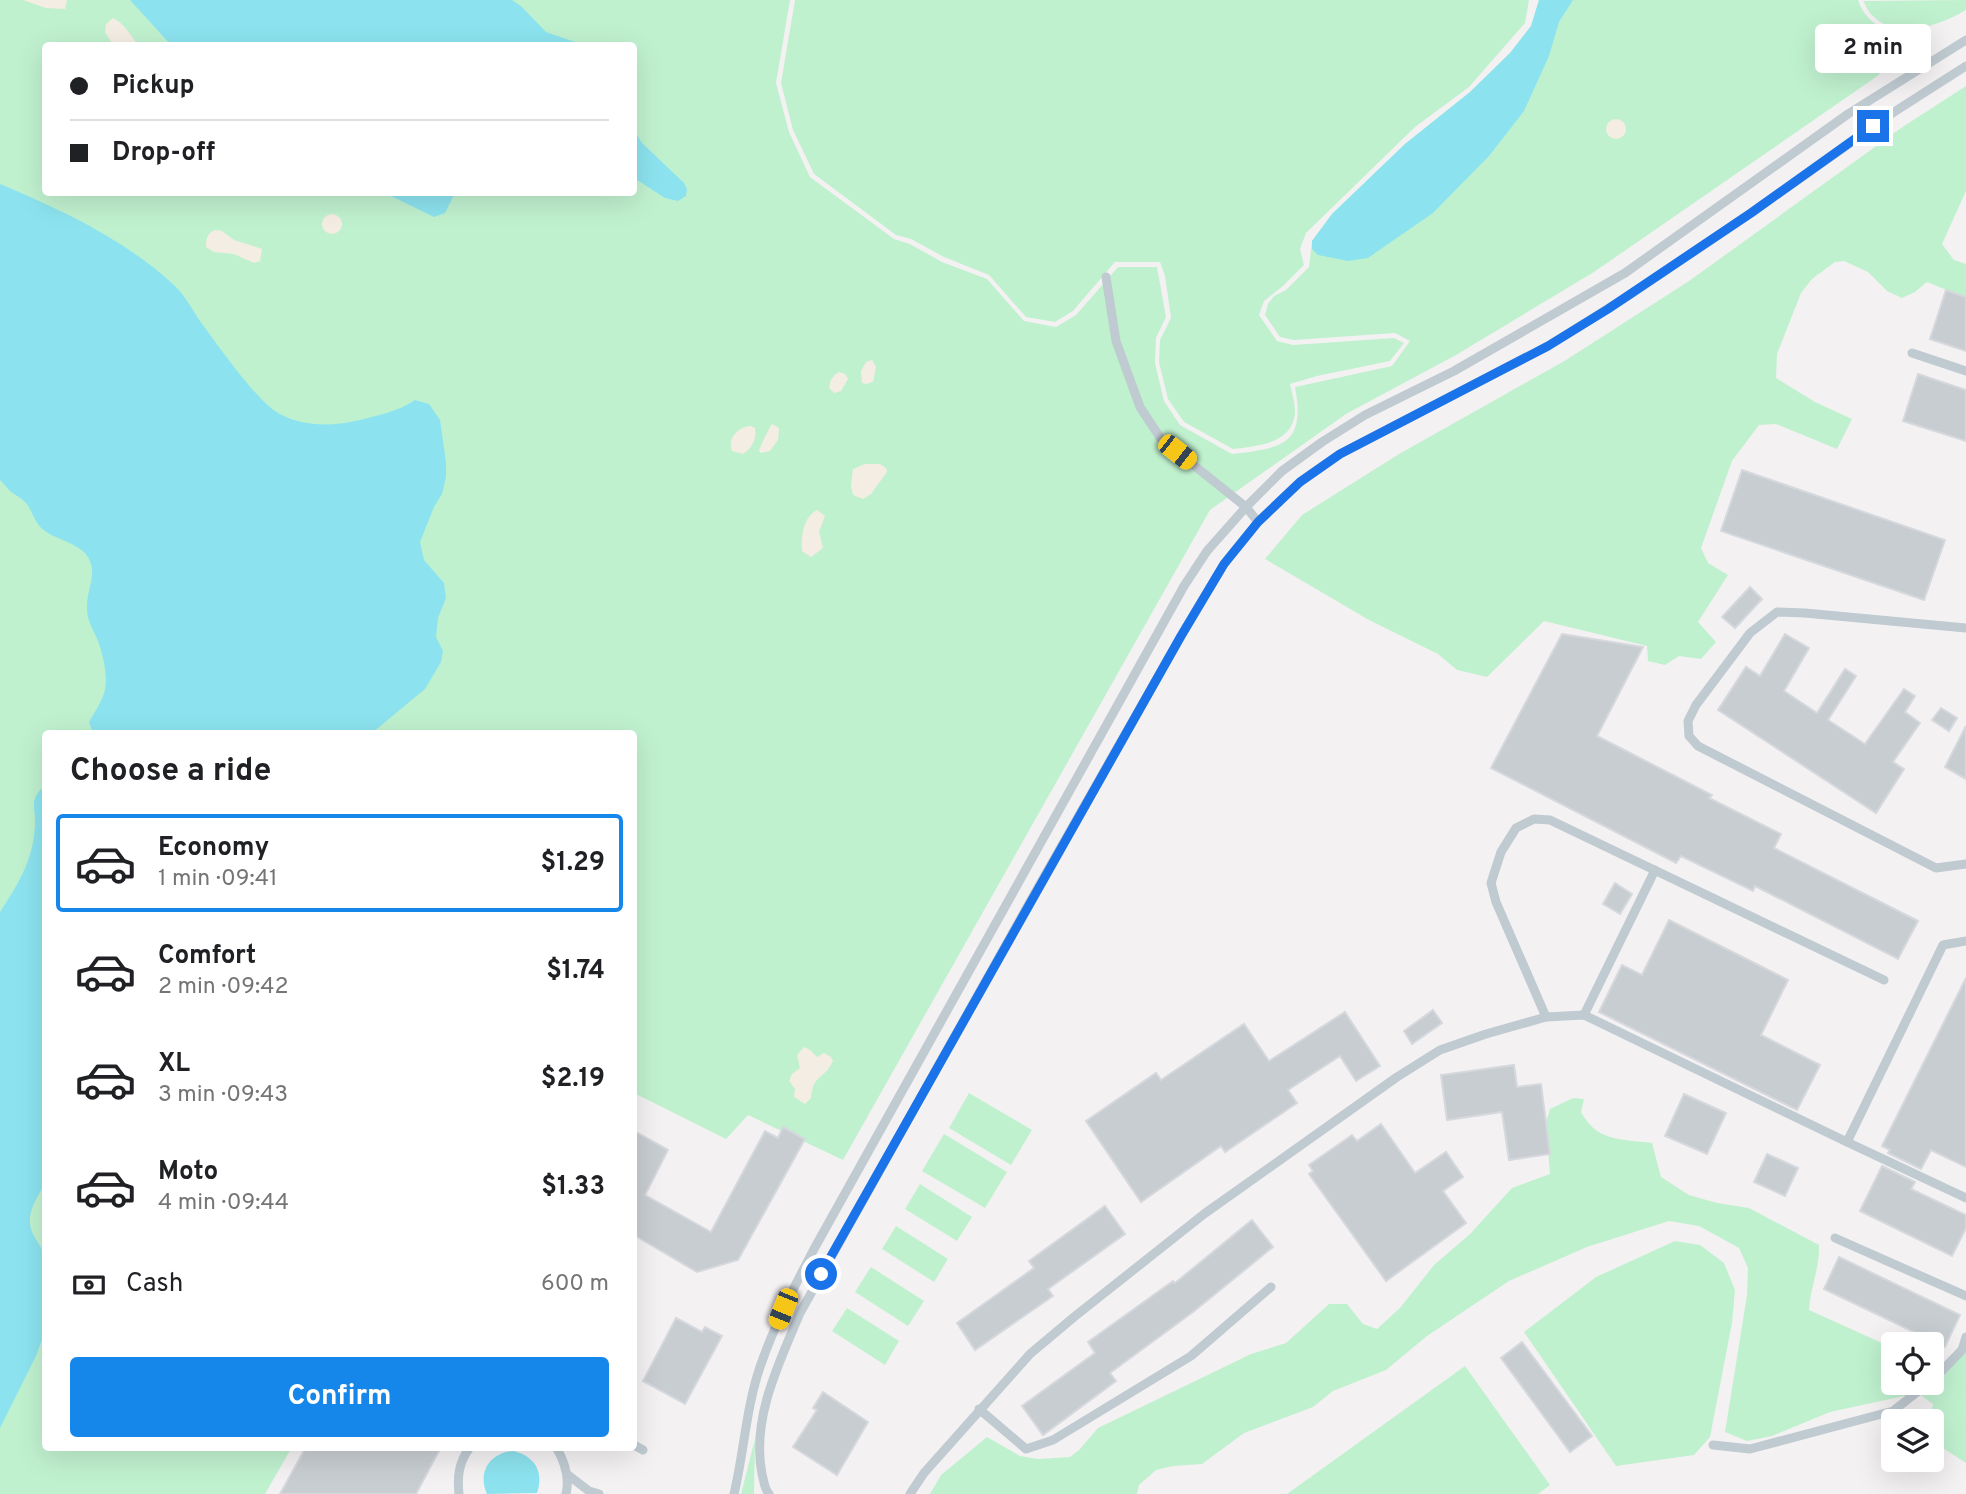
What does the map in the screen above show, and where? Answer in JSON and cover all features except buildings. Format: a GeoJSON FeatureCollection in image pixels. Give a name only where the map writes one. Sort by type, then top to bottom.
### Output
{"type":"FeatureCollection","features":[{"type":"Feature","properties":{"kind":"lane"},"geometry":{"type":"LineString","coordinates":[[734,1494],[747,1418],[760,1368],[783,1309],[1184,586],[1207,551],[1245,507],[1282,471],[1322,442],[1365,415],[1454,371],[1625,273],[1849,114],[1966,40]]}},
{"type":"Feature","properties":{"kind":"lane"},"geometry":{"type":"LineString","coordinates":[[769,1494],[765,1489],[760,1461],[763,1419],[776,1371],[800,1314],[1181,636],[1224,564],[1258,522],[1300,482],[1340,454],[1571,332],[1966,66]]}},
{"type":"Feature","properties":{"kind":"lane"},"geometry":{"type":"LineString","coordinates":[[1106,277],[1116,341],[1140,407],[1161,439],[1245,507],[1258,522]]}},
{"type":"Feature","properties":{"kind":"lane"},"geometry":{"type":"LineString","coordinates":[[1912,353],[1966,371]]}},
{"type":"Feature","properties":{"kind":"lane"},"geometry":{"type":"LineString","coordinates":[[1966,628],[1777,612],[1750,634],[1696,705],[1688,721],[1689,736],[1698,746],[1861,831],[1936,869],[1966,864]]}},
{"type":"Feature","properties":{"kind":"lane"},"geometry":{"type":"LineString","coordinates":[[1546,1017],[1496,902],[1491,883],[1501,852],[1516,828],[1534,819],[1550,820],[1884,980]]}},
{"type":"Feature","properties":{"kind":"lane"},"geometry":{"type":"LineString","coordinates":[[1584,1015],[1655,870]]}},
{"type":"Feature","properties":{"kind":"lane"},"geometry":{"type":"LineString","coordinates":[[1847,1142],[1943,945],[1966,942]]}},
{"type":"Feature","properties":{"kind":"lane"},"geometry":{"type":"LineString","coordinates":[[910,1494],[924,1473],[1030,1354],[1204,1214],[1396,1077],[1440,1050],[1546,1017],[1584,1015],[1966,1198]]}},
{"type":"Feature","properties":{"kind":"lane"},"geometry":{"type":"LineString","coordinates":[[1835,1238],[1966,1296]]}},
{"type":"Feature","properties":{"kind":"lane"},"geometry":{"type":"LineString","coordinates":[[979,1409],[1026,1449],[1054,1440],[1191,1356],[1271,1287]]}},
{"type":"Feature","properties":{"kind":"lane"},"geometry":{"type":"LineString","coordinates":[[1944,1369],[1962,1350],[1966,1337]]}},
{"type":"Feature","properties":{"kind":"lane"},"geometry":{"type":"LineString","coordinates":[[1713,1444],[1750,1449],[1893,1411],[1914,1395]]}},
{"type":"Feature","properties":{"kind":"lane"},"geometry":{"type":"LineString","coordinates":[[637,1447],[643,1450]]}},
{"type":"Feature","properties":{"kind":"lane"},"geometry":{"type":"LineString","coordinates":[[459,1494],[457,1479],[462,1458],[467,1451]]}},
{"type":"Feature","properties":{"kind":"lane"},"geometry":{"type":"LineString","coordinates":[[558,1451],[568,1475],[566,1494]]}},
{"type":"Feature","properties":{"kind":"lane"},"geometry":{"type":"LineString","coordinates":[[568,1475],[599,1494]]}},
{"type":"Feature","properties":{"kind":"green space"},"geometry":{"type":"Polygon","coordinates":[[[0,0],[790,0],[776,83],[789,132],[810,177],[894,239],[910,244],[942,262],[987,279],[1024,321],[1056,327],[1076,315],[1118,267],[1157,267],[1166,317],[1156,338],[1155,363],[1164,401],[1180,425],[1232,454],[1264,449],[1286,440],[1297,421],[1295,387],[1392,366],[1410,341],[1395,333],[1294,340],[1280,337],[1265,315],[1274,296],[1286,290],[1309,267],[1312,241],[1332,214],[1405,144],[1470,92],[1510,53],[1531,26],[1539,0],[1858,0],[1870,19],[1886,29],[1907,33],[1929,31],[1876,77],[1594,272],[1456,355],[1346,414],[1210,510],[843,1160],[748,1115],[726,1139],[637,1094],[637,730],[42,730],[42,1451],[290,1451],[265,1494],[0,1494],[0,0]]]}},
{"type":"Feature","properties":{"kind":"green space"},"geometry":{"type":"Polygon","coordinates":[[[795,0],[1529,0],[1525,23],[1469,87],[1415,127],[1306,233],[1300,249],[1304,265],[1264,301],[1259,315],[1277,341],[1293,345],[1394,338],[1404,343],[1390,361],[1290,384],[1295,412],[1288,431],[1263,444],[1233,449],[1184,422],[1168,399],[1159,362],[1160,340],[1171,318],[1165,276],[1160,262],[1115,262],[1073,311],[1055,322],[1026,317],[989,275],[944,257],[911,239],[896,235],[814,174],[793,130],[781,83],[795,0]]]}},
{"type":"Feature","properties":{"kind":"green space"},"geometry":{"type":"Polygon","coordinates":[[[1966,0],[1966,10],[1956,16],[1931,25],[1906,29],[1882,23],[1871,14],[1863,1],[1966,0]]]}},
{"type":"Feature","properties":{"kind":"green space"},"geometry":{"type":"Polygon","coordinates":[[[1966,86],[1966,191],[1942,244],[1954,260],[1966,264],[1966,298],[1927,282],[1902,298],[1887,291],[1868,272],[1844,261],[1835,262],[1812,279],[1801,293],[1777,354],[1776,378],[1815,402],[1852,419],[1837,449],[1776,424],[1759,425],[1732,461],[1701,548],[1708,563],[1728,575],[1698,622],[1716,642],[1701,659],[1679,656],[1665,665],[1648,661],[1647,646],[1544,621],[1487,677],[1457,670],[1438,654],[1369,620],[1265,559],[1302,515],[1399,454],[1566,360],[1689,281],[1904,126],[1966,86]]]}},
{"type":"Feature","properties":{"kind":"green space"},"geometry":{"type":"Polygon","coordinates":[[[969,1093],[1032,1130],[1011,1165],[949,1128],[969,1093]]]}},
{"type":"Feature","properties":{"kind":"green space"},"geometry":{"type":"Polygon","coordinates":[[[1573,1098],[1584,1099],[1581,1112],[1587,1122],[1611,1137],[1652,1143],[1661,1177],[1689,1195],[1749,1208],[1819,1245],[1809,1310],[1881,1343],[1881,1395],[1909,1395],[1830,1412],[1772,1436],[1747,1441],[1725,1432],[1747,1295],[1748,1268],[1739,1248],[1699,1226],[1669,1221],[1587,1247],[1509,1281],[1427,1336],[1386,1370],[1333,1391],[1313,1407],[1244,1433],[1202,1464],[1156,1470],[1139,1485],[1137,1494],[930,1494],[941,1475],[987,1437],[1020,1456],[1038,1459],[1070,1457],[1098,1428],[1251,1354],[1286,1343],[1329,1304],[1347,1304],[1363,1324],[1377,1329],[1400,1308],[1434,1265],[1470,1234],[1512,1188],[1550,1174],[1546,1123],[1550,1109],[1573,1098]]]}},
{"type":"Feature","properties":{"kind":"green space"},"geometry":{"type":"Polygon","coordinates":[[[944,1134],[1007,1172],[985,1208],[922,1171],[944,1134]]]}},
{"type":"Feature","properties":{"kind":"green space"},"geometry":{"type":"Polygon","coordinates":[[[920,1184],[972,1217],[957,1241],[905,1209],[920,1184]]]}},
{"type":"Feature","properties":{"kind":"green space"},"geometry":{"type":"Polygon","coordinates":[[[896,1226],[948,1259],[934,1282],[882,1249],[896,1226]]]}},
{"type":"Feature","properties":{"kind":"green space"},"geometry":{"type":"Polygon","coordinates":[[[1675,1241],[1700,1245],[1724,1263],[1735,1290],[1732,1323],[1710,1437],[1694,1455],[1616,1466],[1524,1332],[1596,1277],[1675,1241]]]}},
{"type":"Feature","properties":{"kind":"green space"},"geometry":{"type":"Polygon","coordinates":[[[871,1267],[924,1301],[908,1326],[855,1292],[871,1267]]]}},
{"type":"Feature","properties":{"kind":"green space"},"geometry":{"type":"Polygon","coordinates":[[[847,1308],[899,1341],[885,1365],[832,1331],[847,1308]]]}},
{"type":"Feature","properties":{"kind":"green space"},"geometry":{"type":"Polygon","coordinates":[[[1966,1338],[1966,1463],[1944,1449],[1944,1409],[1932,1409],[1933,1404],[1921,1395],[1944,1395],[1944,1365],[1966,1338]]]}},
{"type":"Feature","properties":{"kind":"green space"},"geometry":{"type":"Polygon","coordinates":[[[1465,1366],[1550,1485],[1538,1494],[1287,1494],[1465,1366]]]}},
{"type":"Feature","properties":{"kind":"green space"},"geometry":{"type":"Polygon","coordinates":[[[755,1439],[754,1494],[741,1494],[755,1439]]]}},
{"type":"Feature","properties":{"kind":"sand"},"geometry":{"type":"Polygon","coordinates":[[[23,0],[67,0],[65,9],[46,8],[23,0]]]}},
{"type":"Feature","properties":{"kind":"sand"},"geometry":{"type":"Polygon","coordinates":[[[113,18],[125,27],[136,42],[111,42],[105,32],[106,24],[113,18]]]}},
{"type":"Feature","properties":{"kind":"sand"},"geometry":{"type":"Polygon","coordinates":[[[1616,119],[1623,122],[1626,129],[1623,136],[1616,139],[1609,136],[1606,129],[1609,122],[1616,119]]]}},
{"type":"Feature","properties":{"kind":"sand"},"geometry":{"type":"Polygon","coordinates":[[[332,214],[339,217],[342,224],[339,231],[332,234],[325,231],[322,224],[325,217],[332,214]]]}},
{"type":"Feature","properties":{"kind":"sand"},"geometry":{"type":"Polygon","coordinates":[[[215,230],[222,231],[234,240],[262,249],[260,261],[254,263],[234,254],[214,252],[206,247],[210,233],[215,230]]]}},
{"type":"Feature","properties":{"kind":"sand"},"geometry":{"type":"Polygon","coordinates":[[[872,360],[876,367],[873,382],[862,383],[861,371],[866,362],[872,360]]]}},
{"type":"Feature","properties":{"kind":"sand"},"geometry":{"type":"Polygon","coordinates":[[[839,372],[845,374],[848,379],[841,391],[834,393],[829,385],[839,372]]]}},
{"type":"Feature","properties":{"kind":"sand"},"geometry":{"type":"Polygon","coordinates":[[[772,424],[779,428],[778,440],[770,451],[761,453],[759,451],[772,424]]]}},
{"type":"Feature","properties":{"kind":"sand"},"geometry":{"type":"Polygon","coordinates":[[[742,428],[755,428],[755,432],[751,446],[743,454],[732,451],[731,442],[735,434],[742,428]]]}},
{"type":"Feature","properties":{"kind":"sand"},"geometry":{"type":"Polygon","coordinates":[[[865,464],[880,464],[887,472],[871,494],[863,499],[853,495],[851,486],[853,469],[865,464]]]}},
{"type":"Feature","properties":{"kind":"sand"},"geometry":{"type":"Polygon","coordinates":[[[817,510],[825,516],[819,532],[823,548],[811,557],[802,551],[803,534],[806,522],[817,510]]]}},
{"type":"Feature","properties":{"kind":"sand"},"geometry":{"type":"Polygon","coordinates":[[[804,1047],[817,1057],[824,1053],[833,1061],[816,1081],[811,1098],[805,1104],[794,1097],[795,1089],[789,1081],[792,1074],[800,1068],[797,1055],[804,1047]]]}},
{"type":"Feature","properties":{"kind":"water"},"geometry":{"type":"Polygon","coordinates":[[[130,0],[512,0],[546,32],[575,42],[168,42],[130,0]]]}},
{"type":"Feature","properties":{"kind":"water"},"geometry":{"type":"Polygon","coordinates":[[[1539,0],[1573,0],[1559,22],[1549,56],[1524,111],[1489,156],[1433,213],[1368,258],[1348,261],[1318,255],[1312,249],[1312,241],[1332,214],[1405,144],[1470,92],[1510,53],[1531,26],[1539,0]]]}},
{"type":"Feature","properties":{"kind":"water"},"geometry":{"type":"Polygon","coordinates":[[[637,135],[687,189],[686,196],[678,201],[665,198],[637,180],[637,135]]]}},
{"type":"Feature","properties":{"kind":"water"},"geometry":{"type":"Polygon","coordinates":[[[0,184],[92,227],[155,269],[178,289],[238,372],[259,397],[278,413],[306,423],[335,424],[386,413],[415,400],[429,404],[440,420],[446,477],[442,494],[420,542],[424,560],[444,583],[446,598],[438,618],[436,637],[443,651],[441,662],[425,689],[376,730],[92,730],[89,722],[103,697],[106,681],[102,653],[87,611],[92,576],[89,559],[81,550],[41,528],[27,504],[0,480],[0,184]]]}},
{"type":"Feature","properties":{"kind":"water"},"geometry":{"type":"Polygon","coordinates":[[[391,196],[454,196],[445,213],[434,217],[391,196]]]}},
{"type":"Feature","properties":{"kind":"water"},"geometry":{"type":"Polygon","coordinates":[[[42,789],[42,1189],[33,1206],[30,1225],[42,1249],[42,1339],[0,1428],[0,912],[28,861],[34,839],[34,804],[42,789]]]}},
{"type":"Feature","properties":{"kind":"water"},"geometry":{"type":"Polygon","coordinates":[[[513,1451],[521,1453],[536,1466],[539,1478],[537,1493],[487,1494],[484,1478],[488,1465],[498,1455],[513,1451]]]}},
{"type":"Feature","properties":{"kind":"route"},"geometry":{"type":"LineString","coordinates":[[821,1274],[1181,636],[1224,564],[1258,522],[1300,482],[1340,454],[1569,334],[1751,213],[1873,126]]}}]}
